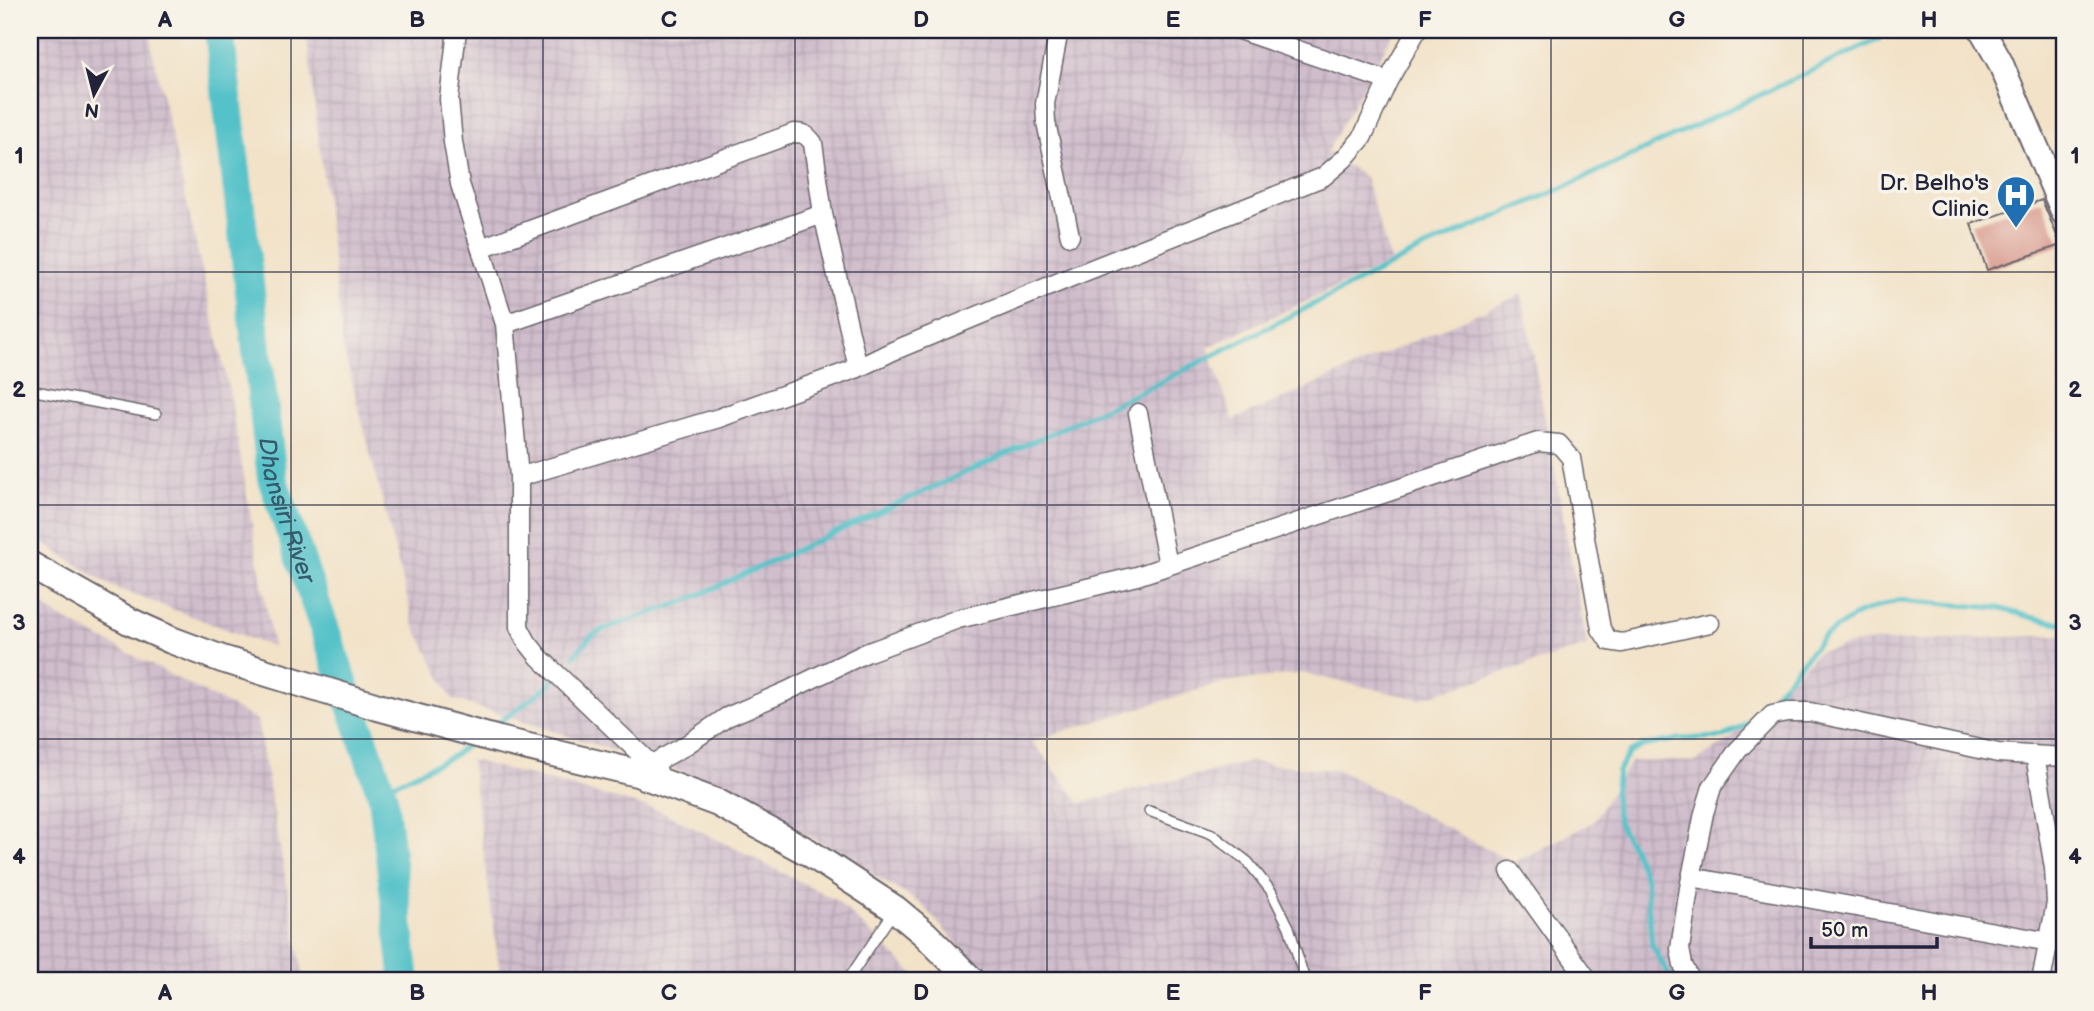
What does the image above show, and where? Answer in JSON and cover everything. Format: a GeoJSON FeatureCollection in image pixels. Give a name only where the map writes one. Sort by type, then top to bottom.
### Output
{"type":"FeatureCollection","features":[{"type":"Feature","properties":{"kind":"main road"},"geometry":{"type":"LineString","coordinates":[[1982,30],[2000,62],[2064,213]]}},
{"type":"Feature","properties":{"kind":"main road"},"geometry":{"type":"LineString","coordinates":[[30,565],[129,621],[222,659],[377,707],[499,740],[604,764],[670,784],[718,803],[767,828],[895,909],[925,934],[972,981]]}},
{"type":"Feature","properties":{"kind":"street"},"geometry":{"type":"LineString","coordinates":[[457,30],[449,99],[453,142],[460,184],[505,324],[519,477],[519,627],[539,657],[670,784]]}},
{"type":"Feature","properties":{"kind":"street"},"geometry":{"type":"LineString","coordinates":[[1059,30],[1045,113],[1070,236]]}},
{"type":"Feature","properties":{"kind":"street"},"geometry":{"type":"LineString","coordinates":[[1239,30],[1388,80]]}},
{"type":"Feature","properties":{"kind":"street"},"geometry":{"type":"LineString","coordinates":[[519,477],[719,418],[858,368],[1057,283],[1323,177],[1344,159],[1362,138],[1388,80],[1417,30]]}},
{"type":"Feature","properties":{"kind":"street"},"geometry":{"type":"LineString","coordinates":[[481,248],[802,133],[808,135],[813,143],[823,214],[858,368]]}},
{"type":"Feature","properties":{"kind":"street"},"geometry":{"type":"LineString","coordinates":[[505,324],[823,214]]}},
{"type":"Feature","properties":{"kind":"street"},"geometry":{"type":"LineString","coordinates":[[1138,413],[1168,565]]}},
{"type":"Feature","properties":{"kind":"street"},"geometry":{"type":"LineString","coordinates":[[652,764],[727,717],[866,653],[958,619],[1137,576],[1538,442],[1559,444],[1571,458],[1601,629],[1609,641],[1622,643],[1710,623]]}},
{"type":"Feature","properties":{"kind":"street"},"geometry":{"type":"LineString","coordinates":[[1691,981],[1683,965],[1680,948],[1704,813],[1712,787],[1738,750],[1772,715],[1810,712],[1998,753],[2064,757]]}},
{"type":"Feature","properties":{"kind":"street"},"geometry":{"type":"LineString","coordinates":[[2035,755],[2054,868],[2056,903],[2041,981]]}},
{"type":"Feature","properties":{"kind":"street"},"geometry":{"type":"LineString","coordinates":[[1510,871],[1589,981]]}},
{"type":"Feature","properties":{"kind":"street"},"geometry":{"type":"LineString","coordinates":[[1691,877],[2050,942]]}},
{"type":"Feature","properties":{"kind":"lane"},"geometry":{"type":"LineString","coordinates":[[30,390],[156,414]]}},
{"type":"Feature","properties":{"kind":"lane"},"geometry":{"type":"LineString","coordinates":[[1149,811],[1212,834],[1248,862],[1271,891],[1289,927],[1305,981]]}},
{"type":"Feature","properties":{"kind":"lane"},"geometry":{"type":"LineString","coordinates":[[847,981],[895,909]]}},
{"type":"Feature","properties":{"kind":"shaded area"},"geometry":{"type":"Polygon","coordinates":[[[30,30],[151,30],[152,49],[229,390],[273,647],[111,586],[30,535],[30,30]]]}},
{"type":"Feature","properties":{"kind":"shaded area"},"geometry":{"type":"Polygon","coordinates":[[[306,30],[1395,30],[1327,152],[1365,177],[1391,262],[1208,347],[1233,420],[1522,294],[1587,646],[1418,699],[1303,673],[1224,682],[1032,741],[1080,803],[1251,762],[1341,771],[1513,863],[1593,822],[1631,761],[1696,761],[1730,740],[1818,652],[1863,642],[2064,635],[2064,981],[991,981],[920,903],[728,787],[452,699],[414,625],[343,347],[306,30]]]}},
{"type":"Feature","properties":{"kind":"shaded area"},"geometry":{"type":"Polygon","coordinates":[[[30,597],[61,618],[257,720],[304,981],[30,981],[30,597]]]}},
{"type":"Feature","properties":{"kind":"shaded area"},"geometry":{"type":"Polygon","coordinates":[[[471,760],[661,811],[836,900],[921,981],[501,981],[471,760]]]}},
{"type":"Feature","properties":{"kind":"building"},"geometry":{"type":"Polygon","coordinates":[[[2042,200],[2061,245],[1987,270],[1971,224],[2042,200]]]}},
{"type":"Feature","properties":{"kind":"waterway","name":"Dhansiri River"},"geometry":{"type":"LineString","coordinates":[[219,30],[272,478],[383,797],[405,981]]}},
{"type":"Feature","properties":{"kind":"waterway"},"geometry":{"type":"LineString","coordinates":[[574,656],[590,637],[604,629],[686,601],[1149,388],[1424,248],[1567,186],[1879,39]]}},
{"type":"Feature","properties":{"kind":"waterway"},"geometry":{"type":"LineString","coordinates":[[1672,981],[1652,945],[1646,879],[1633,848],[1622,831],[1616,812],[1618,771],[1629,753],[1642,746],[1679,739],[1723,737],[1742,727],[1761,710],[1823,637],[1858,614],[1897,600],[1998,608],[2064,624]]}},
{"type":"Feature","properties":{"kind":"waterway"},"geometry":{"type":"LineString","coordinates":[[490,729],[553,680]]}},
{"type":"Feature","properties":{"kind":"waterway"},"geometry":{"type":"LineString","coordinates":[[381,790],[453,756],[473,741]]}},
{"type":"Feature","properties":{"kind":"place","name":"Dr. Belho's Clinic"},"geometry":{"type":"Point","coordinates":[2016,229]}}]}
